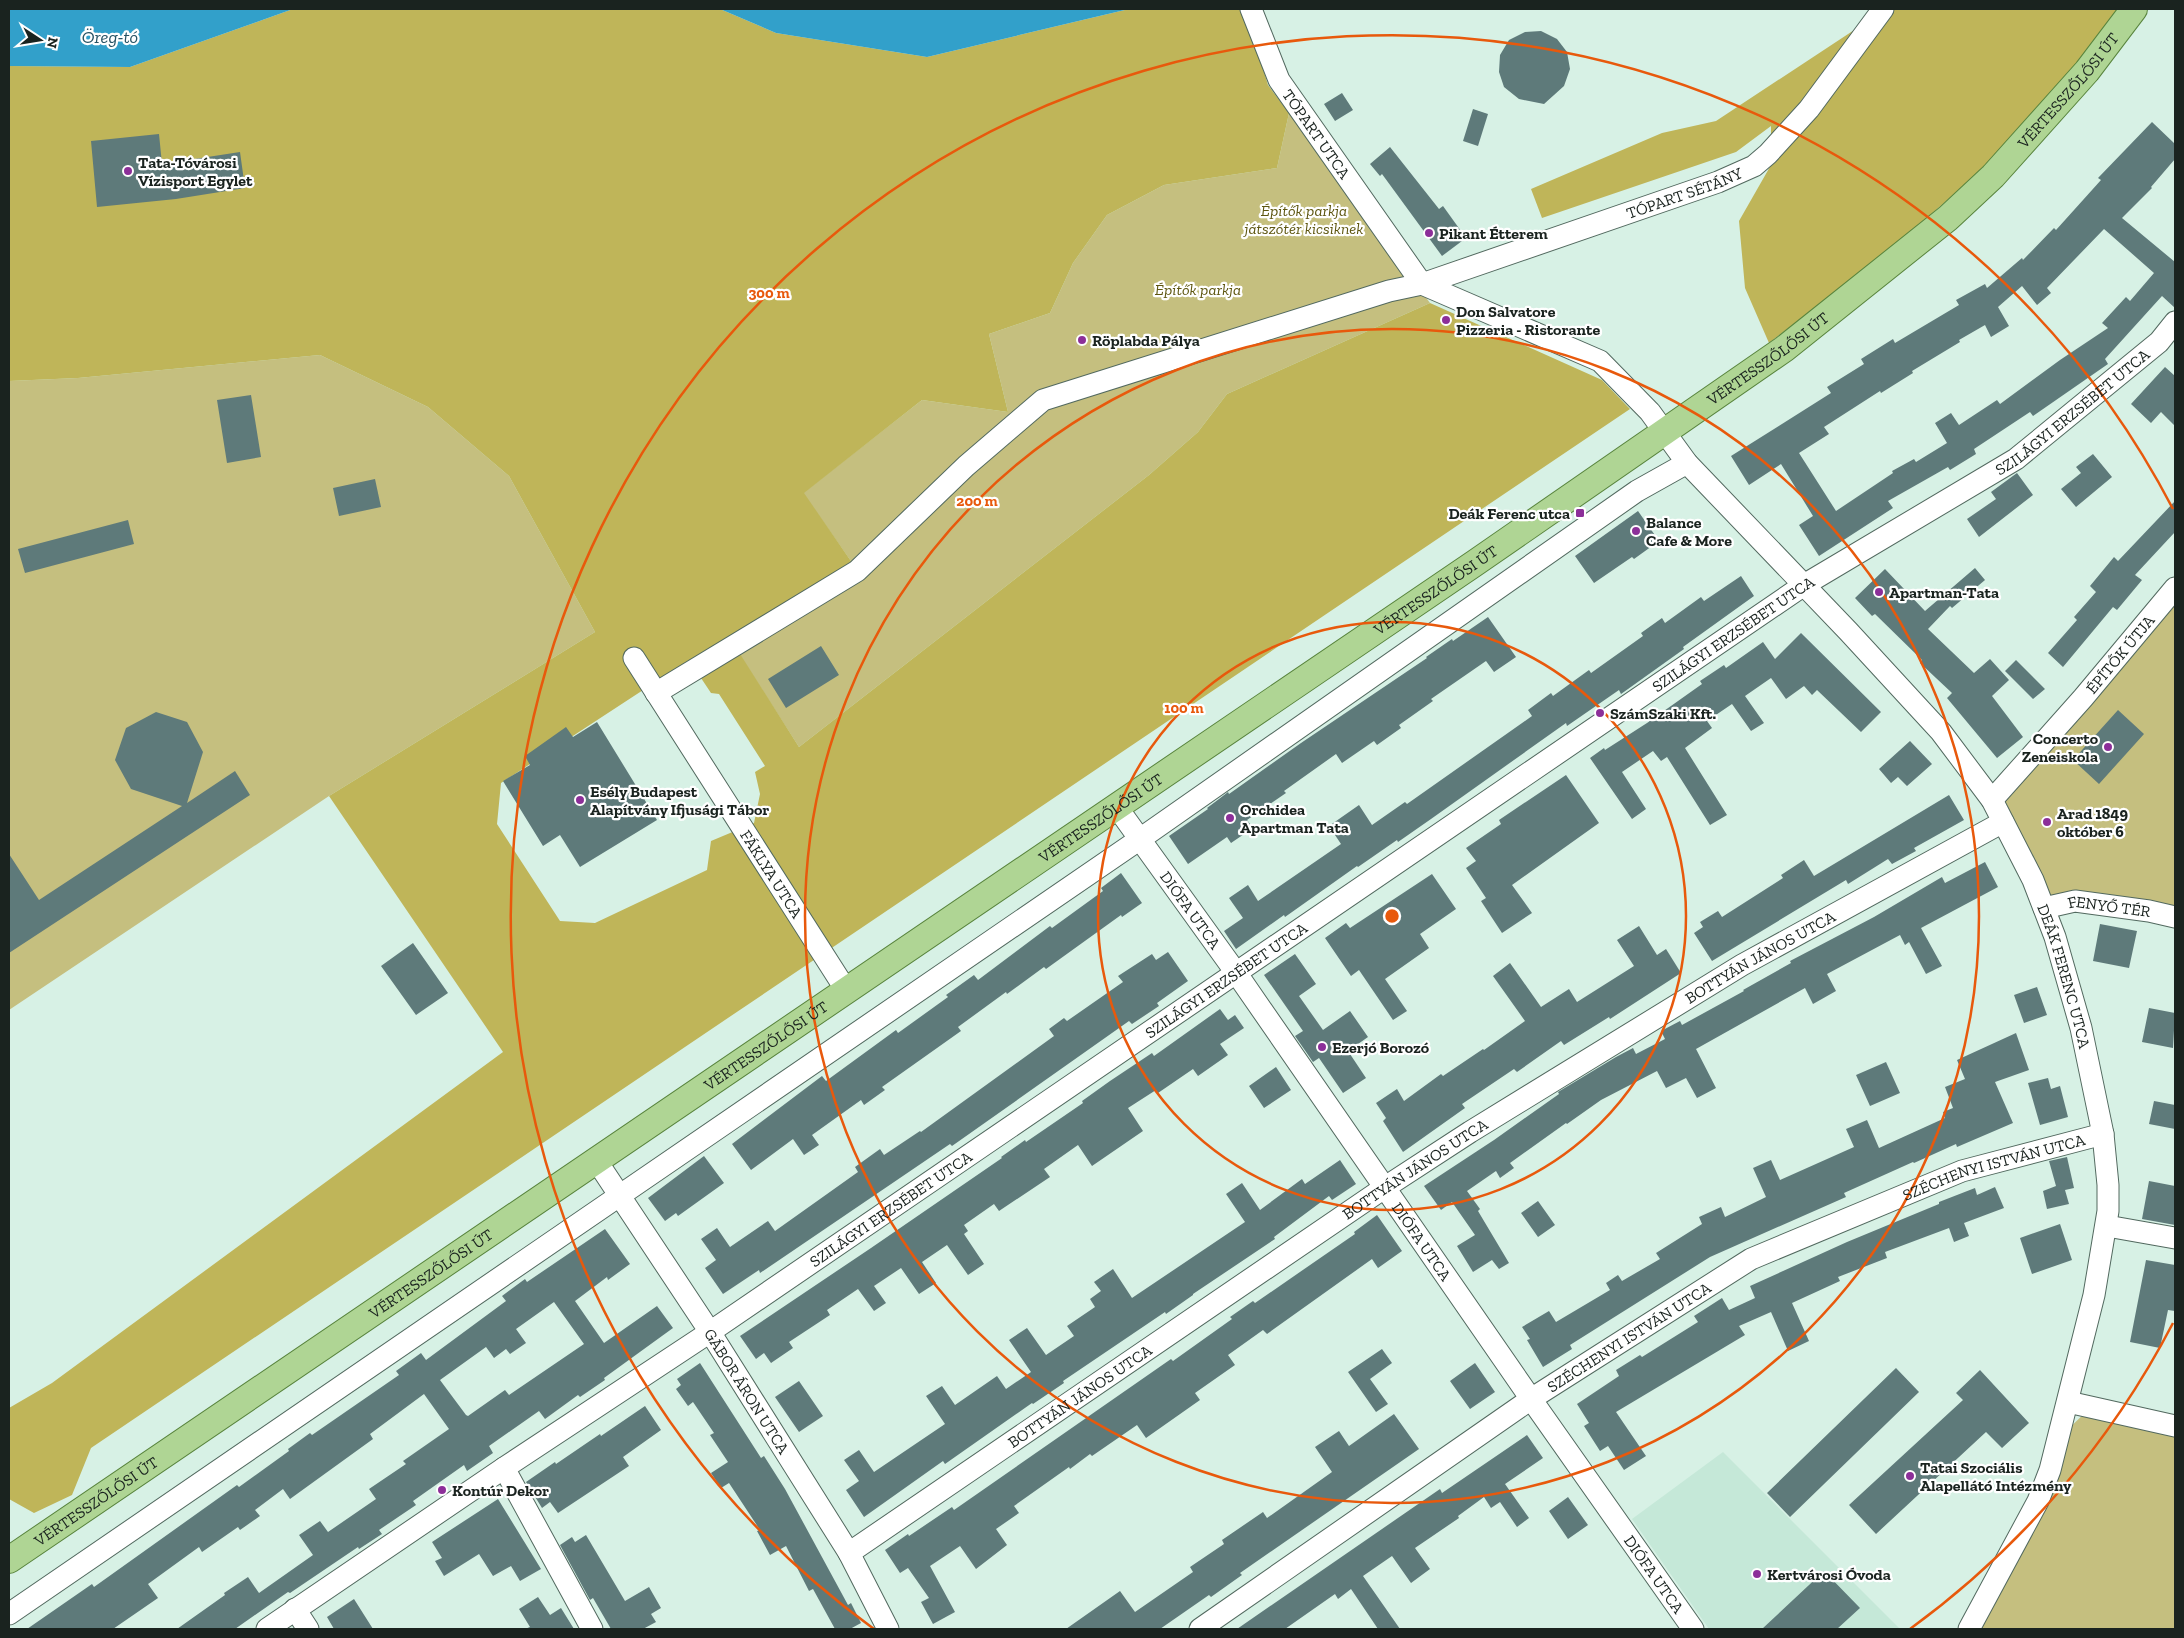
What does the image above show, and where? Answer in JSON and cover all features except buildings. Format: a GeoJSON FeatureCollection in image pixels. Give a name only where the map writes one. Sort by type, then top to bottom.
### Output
{"type":"FeatureCollection","features":[{"type":"Feature","properties":{"kind":"main road","name":"VÉRTESSZŐLŐSI ÚT"},"geometry":{"type":"LineString","coordinates":[[9,1560],[1476,563],[1784,349],[1948,218],[1993,176],[2087,71],[2134,9]]}},
{"type":"Feature","properties":{"kind":"street","name":"TÓPART UTCA"},"geometry":{"type":"LineString","coordinates":[[1251,9],[1279,80],[1422,284]]}},
{"type":"Feature","properties":{"kind":"street","name":"TÓPART SÉTÁNY"},"geometry":{"type":"LineString","coordinates":[[656,693],[857,571],[966,466],[1043,400],[1389,291],[1422,284],[1718,182],[1754,166],[1768,154],[1809,109],[1883,9]]}},
{"type":"Feature","properties":{"kind":"street"},"geometry":{"type":"LineString","coordinates":[[1422,284],[1600,361],[1650,412],[1664,431]]}},
{"type":"Feature","properties":{"kind":"street","name":"SZILÁGYI ERZSÉBET UTCA"},"geometry":{"type":"LineString","coordinates":[[267,1629],[504,1468],[710,1332],[1237,974],[1804,585],[2016,459],[2159,342],[2175,322]]}},
{"type":"Feature","properties":{"kind":"street","name":"DEÁK FERENC UTCA"},"geometry":{"type":"LineString","coordinates":[[1664,431],[1687,463],[1941,732],[1992,800],[2033,880],[2074,1000],[2103,1134],[2108,1197],[2107,1226],[2094,1295],[2050,1470],[2038,1501],[1969,1629]]}},
{"type":"Feature","properties":{"kind":"street"},"geometry":{"type":"LineString","coordinates":[[9,1614],[1140,839],[1638,491],[1687,463]]}},
{"type":"Feature","properties":{"kind":"street","name":"ÉPÍTŐK ÚTJA"},"geometry":{"type":"LineString","coordinates":[[1992,800],[2173,593]]}},
{"type":"Feature","properties":{"kind":"street","name":"FÁKLYA UTCA"},"geometry":{"type":"LineString","coordinates":[[634,658],[846,990]]}},
{"type":"Feature","properties":{"kind":"street","name":"DIÓFA UTCA"},"geometry":{"type":"LineString","coordinates":[[1116,806],[1237,974],[1530,1399],[1693,1629]]}},
{"type":"Feature","properties":{"kind":"street","name":"BOTTYÁN JÁNOS UTCA"},"geometry":{"type":"LineString","coordinates":[[849,1553],[1384,1188],[1470,1132],[1742,965],[2003,822]]}},
{"type":"Feature","properties":{"kind":"street","name":"FENYŐ TÉR"},"geometry":{"type":"LineString","coordinates":[[2044,908],[2075,901],[2175,916]]}},
{"type":"Feature","properties":{"kind":"street","name":"SZÉCHENYI ISTVÁN UTCA"},"geometry":{"type":"LineString","coordinates":[[1200,1629],[1530,1399],[1751,1259],[1962,1170],[2103,1134]]}},
{"type":"Feature","properties":{"kind":"street","name":"GÁBOR ÁRON UTCA"},"geometry":{"type":"LineString","coordinates":[[596,1160],[710,1332],[849,1553],[888,1629]]}},
{"type":"Feature","properties":{"kind":"street"},"geometry":{"type":"LineString","coordinates":[[2107,1226],[2175,1238]]}},
{"type":"Feature","properties":{"kind":"street"},"geometry":{"type":"LineString","coordinates":[[2068,1402],[2175,1426]]}},
{"type":"Feature","properties":{"kind":"street"},"geometry":{"type":"LineString","coordinates":[[504,1468],[592,1629]]}},
{"type":"Feature","properties":{"kind":"street"},"geometry":{"type":"LineString","coordinates":[[295,1609],[308,1629]]}},
{"type":"Feature","properties":{"kind":"shaded area"},"geometry":{"type":"Polygon","coordinates":[[[293,9],[720,9],[776,33],[927,57],[1129,9],[1245,9],[1268,85],[1289,113],[1277,168],[1164,185],[1107,215],[1073,263],[1050,313],[989,334],[1008,412],[922,400],[804,493],[853,564],[735,646],[799,747],[1149,475],[1198,432],[1227,394],[1430,303],[1602,380],[1630,409],[91,1448],[72,1495],[34,1513],[9,1499],[9,1408],[52,1383],[503,1052],[329,796],[595,632],[509,476],[428,407],[320,355],[78,378],[9,381],[9,66],[130,67],[293,9]],[[689,660],[501,783],[497,824],[560,921],[595,923],[707,870],[711,841],[754,823],[760,794],[755,772],[765,766],[719,694],[711,693],[689,660]]]}},
{"type":"Feature","properties":{"kind":"shaded area"},"geometry":{"type":"Polygon","coordinates":[[[1886,9],[2119,9],[2045,103],[1960,189],[1898,242],[1769,343],[1745,288],[1739,221],[1771,165],[1771,126],[1736,152],[1542,218],[1531,189],[1662,133],[1716,121],[1886,9]]]}},
{"type":"Feature","properties":{"kind":"shaded area","name":"Kertvárosi Óvoda"},"geometry":{"type":"Polygon","coordinates":[[[1723,1452],[1900,1629],[1709,1629],[1632,1519],[1723,1452]]]}},
{"type":"Feature","properties":{"kind":"green space","name":"Építők parkja"},"geometry":{"type":"Polygon","coordinates":[[[1289,113],[1430,303],[1227,394],[1198,432],[1149,475],[799,747],[734,646],[853,564],[803,493],[922,400],[1008,412],[989,334],[1050,313],[1073,263],[1107,215],[1164,185],[1277,168],[1289,113]]]}},
{"type":"Feature","properties":{"kind":"green space"},"geometry":{"type":"Polygon","coordinates":[[[320,355],[428,407],[509,476],[595,632],[329,796],[9,1010],[9,381],[78,378],[320,355]]]}},
{"type":"Feature","properties":{"kind":"green space"},"geometry":{"type":"Polygon","coordinates":[[[2175,597],[2175,917],[2044,908],[1992,800],[2175,597]]]}},
{"type":"Feature","properties":{"kind":"green space"},"geometry":{"type":"Polygon","coordinates":[[[2091,1407],[2175,1426],[2175,1629],[1969,1629],[2058,1439],[2091,1407]]]}},
{"type":"Feature","properties":{"kind":"water","name":"Öreg-tó"},"geometry":{"type":"Polygon","coordinates":[[[9,9],[293,9],[130,67],[9,66],[9,9]]]}},
{"type":"Feature","properties":{"kind":"water"},"geometry":{"type":"Polygon","coordinates":[[[720,9],[1129,9],[927,57],[776,33],[720,9]]]}},
{"type":"Feature","properties":{"kind":"place","name":"Tata-Tóvárosi Vízisport Egylet"},"geometry":{"type":"Point","coordinates":[128,171]}},
{"type":"Feature","properties":{"kind":"place","name":"Pikant Étterem"},"geometry":{"type":"Point","coordinates":[1429,233]}},
{"type":"Feature","properties":{"kind":"place","name":"Don Salvatore Pizzeria - Ristorante"},"geometry":{"type":"Point","coordinates":[1446,320]}},
{"type":"Feature","properties":{"kind":"place","name":"Röplabda Pálya"},"geometry":{"type":"Point","coordinates":[1082,340]}},
{"type":"Feature","properties":{"kind":"place","name":"Deák Ferenc utca"},"geometry":{"type":"Point","coordinates":[1580,513]}},
{"type":"Feature","properties":{"kind":"place","name":"Balance Cafe & More"},"geometry":{"type":"Point","coordinates":[1636,531]}},
{"type":"Feature","properties":{"kind":"place","name":"Apartman-Tata"},"geometry":{"type":"Point","coordinates":[1879,592]}},
{"type":"Feature","properties":{"kind":"place","name":"SzámSzaki Kft."},"geometry":{"type":"Point","coordinates":[1600,713]}},
{"type":"Feature","properties":{"kind":"place","name":"Concerto Zeneiskola"},"geometry":{"type":"Point","coordinates":[2108,747]}},
{"type":"Feature","properties":{"kind":"place","name":"Esély Budapest Alapítvány Ifjusági Tábor"},"geometry":{"type":"Point","coordinates":[580,800]}},
{"type":"Feature","properties":{"kind":"place","name":"Orchidea Apartman Tata"},"geometry":{"type":"Point","coordinates":[1230,818]}},
{"type":"Feature","properties":{"kind":"place","name":"Arad 1849 október 6"},"geometry":{"type":"Point","coordinates":[2047,822]}},
{"type":"Feature","properties":{"kind":"place","name":"Ezerjó Borozó"},"geometry":{"type":"Point","coordinates":[1322,1047]}},
{"type":"Feature","properties":{"kind":"place","name":"Tatai Szociális Alapellátó Intézmény"},"geometry":{"type":"Point","coordinates":[1910,1476]}},
{"type":"Feature","properties":{"kind":"place","name":"Kontúr Dekor"},"geometry":{"type":"Point","coordinates":[442,1490]}},
{"type":"Feature","properties":{"kind":"place","name":"Kertvárosi Óvoda"},"geometry":{"type":"Point","coordinates":[1757,1574]}},
{"type":"Feature","properties":{"kind":"park label","name":"Építők parkja játszótér kicsiknek"},"geometry":{"type":"Point","coordinates":[1304,219]}}]}
